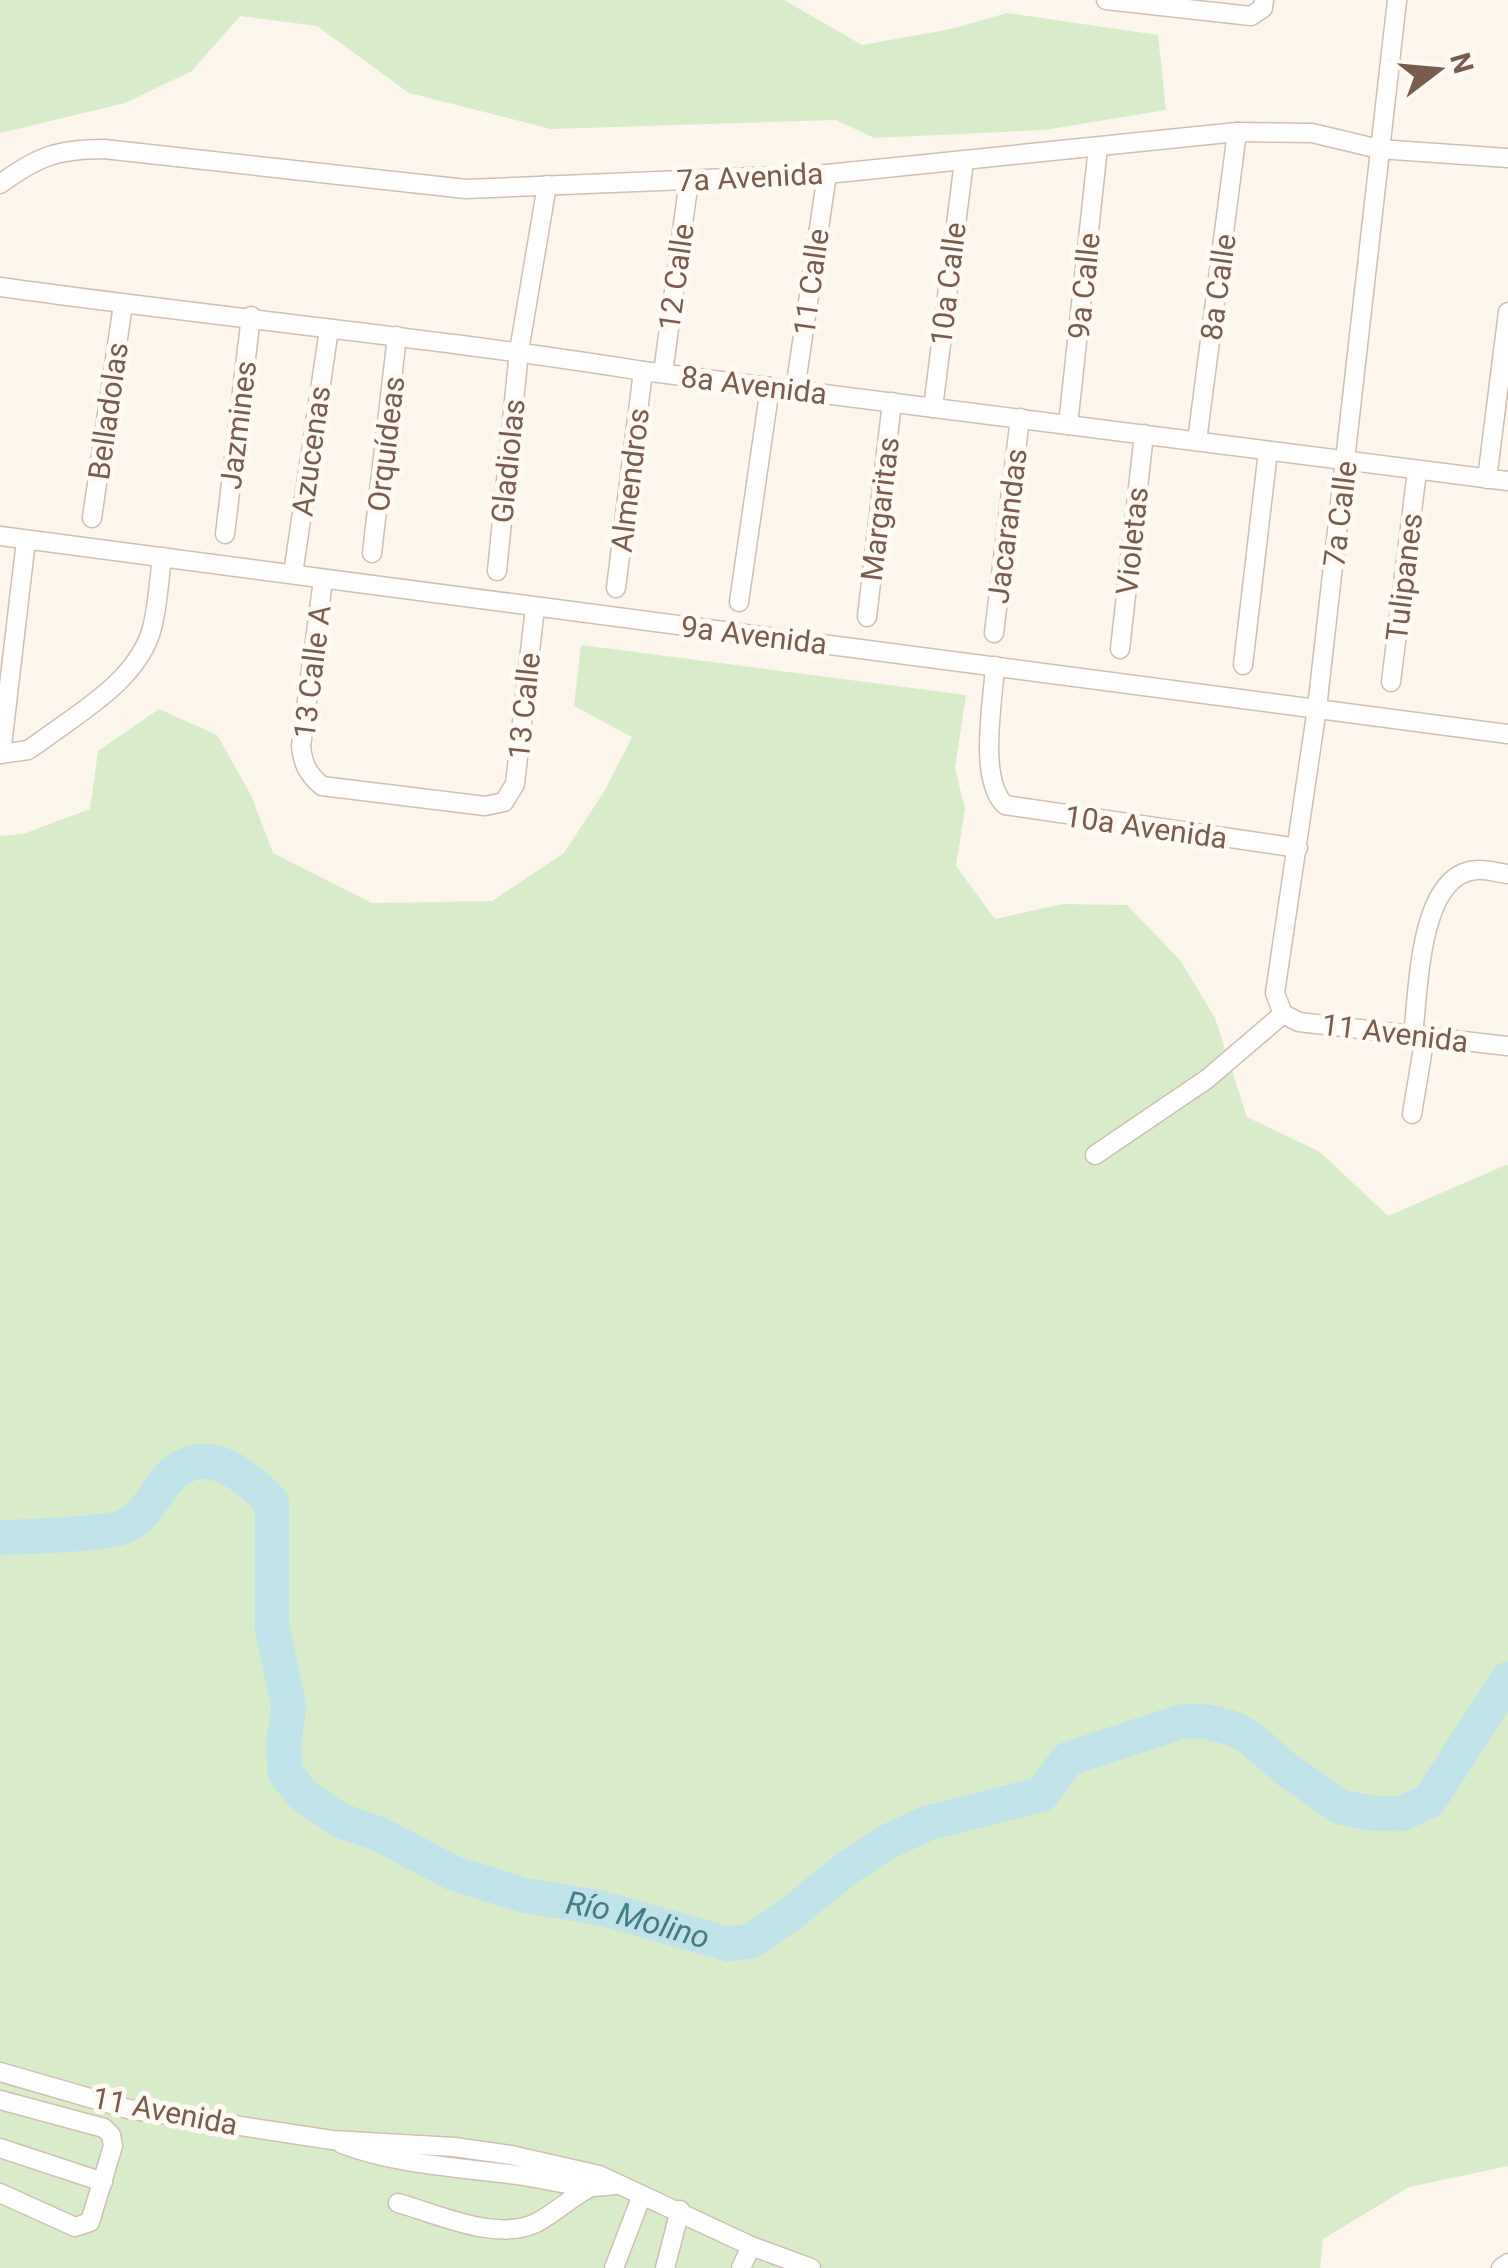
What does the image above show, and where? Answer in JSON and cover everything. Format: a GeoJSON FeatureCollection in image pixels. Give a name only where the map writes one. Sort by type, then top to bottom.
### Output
{"type":"FeatureCollection","features":[{"type":"Feature","properties":{"kind":"street"},"geometry":{"type":"LineString","coordinates":[[1106,0],[1250,16],[1264,4]]}},
{"type":"Feature","properties":{"kind":"street","name":"7a Calle"},"geometry":{"type":"LineString","coordinates":[[1283,1014],[1275,993],[1318,708],[1398,3]]}},
{"type":"Feature","properties":{"kind":"street","name":"7a Avenida"},"geometry":{"type":"LineString","coordinates":[[0,184],[48,154],[87,149],[444,188],[827,174],[1237,132],[1312,134],[1379,148],[1508,158]]}},
{"type":"Feature","properties":{"kind":"street","name":"8a Calle"},"geometry":{"type":"LineString","coordinates":[[1197,441],[1237,132]]}},
{"type":"Feature","properties":{"kind":"street","name":"9a Calle"},"geometry":{"type":"LineString","coordinates":[[1068,424],[1098,146]]}},
{"type":"Feature","properties":{"kind":"street","name":"10a Calle"},"geometry":{"type":"LineString","coordinates":[[933,408],[964,161]]}},
{"type":"Feature","properties":{"kind":"street","name":"11 Calle"},"geometry":{"type":"LineString","coordinates":[[796,390],[827,174]]}},
{"type":"Feature","properties":{"kind":"street","name":"12 Calle"},"geometry":{"type":"LineString","coordinates":[[663,373],[689,180]]}},
{"type":"Feature","properties":{"kind":"street"},"geometry":{"type":"LineString","coordinates":[[519,351],[548,186]]}},
{"type":"Feature","properties":{"kind":"street","name":"8a Avenida"},"geometry":{"type":"LineString","coordinates":[[0,288],[250,316],[519,351],[642,372],[1508,481]]}},
{"type":"Feature","properties":{"kind":"street","name":"Belladolas"},"geometry":{"type":"LineString","coordinates":[[92,518],[123,304]]}},
{"type":"Feature","properties":{"kind":"street"},"geometry":{"type":"LineString","coordinates":[[1487,479],[1508,312]]}},
{"type":"Feature","properties":{"kind":"street","name":"Jazmines"},"geometry":{"type":"LineString","coordinates":[[225,534],[250,316]]}},
{"type":"Feature","properties":{"kind":"street","name":"Azucenas"},"geometry":{"type":"LineString","coordinates":[[293,574],[328,328]]}},
{"type":"Feature","properties":{"kind":"street","name":"Orquídeas"},"geometry":{"type":"LineString","coordinates":[[372,553],[397,336]]}},
{"type":"Feature","properties":{"kind":"street","name":"Gladiolas"},"geometry":{"type":"LineString","coordinates":[[497,571],[519,351]]}},
{"type":"Feature","properties":{"kind":"street","name":"Almendros"},"geometry":{"type":"LineString","coordinates":[[616,588],[642,372]]}},
{"type":"Feature","properties":{"kind":"street"},"geometry":{"type":"LineString","coordinates":[[740,602],[770,387]]}},
{"type":"Feature","properties":{"kind":"street","name":"Margaritas"},"geometry":{"type":"LineString","coordinates":[[867,617],[892,402]]}},
{"type":"Feature","properties":{"kind":"street","name":"Jacarandas"},"geometry":{"type":"LineString","coordinates":[[994,633],[1020,418]]}},
{"type":"Feature","properties":{"kind":"street","name":"Violetas"},"geometry":{"type":"LineString","coordinates":[[1120,649],[1144,434]]}},
{"type":"Feature","properties":{"kind":"street"},"geometry":{"type":"LineString","coordinates":[[1243,665],[1268,451]]}},
{"type":"Feature","properties":{"kind":"street","name":"Tulipanes"},"geometry":{"type":"LineString","coordinates":[[1391,682],[1418,471]]}},
{"type":"Feature","properties":{"kind":"street","name":"9a Avenida"},"geometry":{"type":"LineString","coordinates":[[0,536],[1508,734]]}},
{"type":"Feature","properties":{"kind":"street"},"geometry":{"type":"LineString","coordinates":[[26,540],[0,754],[28,750],[98,700],[131,666],[152,630],[162,557]]}},
{"type":"Feature","properties":{"kind":"street","name":"13 Calle A"},"geometry":{"type":"LineString","coordinates":[[323,580],[303,729],[303,764],[310,777],[322,786],[486,806],[504,802]]}},
{"type":"Feature","properties":{"kind":"street","name":"13 Calle"},"geometry":{"type":"LineString","coordinates":[[504,802],[515,784],[535,607]]}},
{"type":"Feature","properties":{"kind":"street","name":"10a Avenida"},"geometry":{"type":"LineString","coordinates":[[995,666],[989,776],[998,798],[1014,808],[1298,848]]}},
{"type":"Feature","properties":{"kind":"street"},"geometry":{"type":"LineString","coordinates":[[1412,1114],[1429,917],[1434,902],[1447,884],[1477,870],[1508,874]]}},
{"type":"Feature","properties":{"kind":"street"},"geometry":{"type":"LineString","coordinates":[[1095,1155],[1207,1078],[1283,1014]]}},
{"type":"Feature","properties":{"kind":"street","name":"11 Avenida"},"geometry":{"type":"LineString","coordinates":[[1283,1014],[1299,1022],[1508,1046]]}},
{"type":"Feature","properties":{"kind":"street","name":"11 Avenida"},"geometry":{"type":"LineString","coordinates":[[0,2072],[128,2108],[332,2140],[408,2142],[511,2155],[599,2174],[751,2246],[812,2268]]}},
{"type":"Feature","properties":{"kind":"street"},"geometry":{"type":"LineString","coordinates":[[0,2100],[104,2128],[111,2135],[112,2146],[90,2222],[83,2226],[75,2227],[0,2193]]}},
{"type":"Feature","properties":{"kind":"street","name":"11 Avenida"},"geometry":{"type":"LineString","coordinates":[[332,2140],[398,2160],[522,2175],[588,2188],[616,2185]]}},
{"type":"Feature","properties":{"kind":"street"},"geometry":{"type":"LineString","coordinates":[[0,2148],[103,2182]]}},
{"type":"Feature","properties":{"kind":"street"},"geometry":{"type":"LineString","coordinates":[[398,2202],[494,2229],[517,2230],[538,2222],[588,2188]]}},
{"type":"Feature","properties":{"kind":"street"},"geometry":{"type":"LineString","coordinates":[[614,2268],[642,2196]]}},
{"type":"Feature","properties":{"kind":"street"},"geometry":{"type":"LineString","coordinates":[[665,2268],[680,2210]]}},
{"type":"Feature","properties":{"kind":"street"},"geometry":{"type":"LineString","coordinates":[[741,2268],[751,2246]]}},
{"type":"Feature","properties":{"kind":"street"},"geometry":{"type":"LineString","coordinates":[[1501,2268],[1508,2263]]}},
{"type":"Feature","properties":{"kind":"green space"},"geometry":{"type":"Polygon","coordinates":[[[0,0],[784,0],[862,45],[951,29],[1007,13],[1158,35],[1166,110],[1045,130],[874,138],[836,120],[551,129],[409,93],[317,26],[240,16],[192,71],[125,103],[0,133],[0,0]]]}},
{"type":"Feature","properties":{"kind":"green space"},"geometry":{"type":"Polygon","coordinates":[[[581,645],[966,695],[955,768],[965,809],[956,866],[995,919],[1063,904],[1127,905],[1180,960],[1215,1018],[1247,1117],[1320,1152],[1388,1216],[1508,1164],[1508,2166],[1409,2187],[1323,2239],[1320,2268],[0,2268],[0,836],[23,834],[90,809],[98,751],[159,709],[217,735],[251,795],[273,853],[372,903],[492,901],[564,853],[605,790],[632,737],[574,706],[581,645]]]}},
{"type":"Feature","properties":{"kind":"waterway","name":"Río Molino"},"geometry":{"type":"LineString","coordinates":[[0,1538],[115,1529],[139,1516],[166,1481],[194,1462],[222,1465],[236,1472],[272,1503],[272,1628],[289,1707],[285,1773],[305,1797],[341,1821],[379,1834],[453,1873],[523,1895],[601,1908],[728,1944],[751,1941],[887,1842],[928,1823],[1042,1794],[1068,1759],[1180,1722],[1203,1721],[1249,1737],[1340,1807],[1400,1814],[1429,1801],[1508,1679]]}}]}
